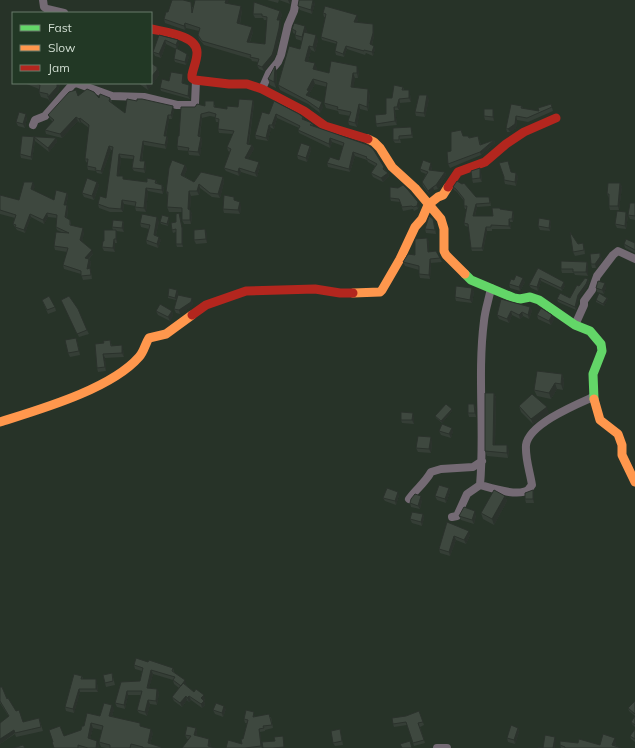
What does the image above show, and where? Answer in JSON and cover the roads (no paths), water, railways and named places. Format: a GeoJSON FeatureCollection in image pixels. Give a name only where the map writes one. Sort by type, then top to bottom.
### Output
{"type":"FeatureCollection","features":[{"type":"Feature","properties":{"kind":"street"},"geometry":{"type":"LineString","coordinates":[[43,0],[44,7],[60,12]]}},
{"type":"Feature","properties":{"kind":"street"},"geometry":{"type":"LineString","coordinates":[[262,89],[269,73],[278,62],[281,55],[296,0]]}},
{"type":"Feature","properties":{"kind":"street"},"geometry":{"type":"LineString","coordinates":[[152,29],[173,34],[192,42],[196,46],[197,52],[192,72],[192,78],[196,81],[247,84],[262,89],[304,112],[325,126],[366,138],[374,142],[380,148],[392,168],[415,188],[441,219],[444,229],[444,251],[446,255],[471,280],[514,298],[520,299],[530,297],[539,300],[575,325],[590,331],[602,344],[602,351],[592,374],[593,397],[600,420],[618,434],[622,445],[622,455],[635,482]]}},
{"type":"Feature","properties":{"kind":"street"},"geometry":{"type":"LineString","coordinates":[[79,84],[112,96],[144,97],[179,105],[193,105],[195,103],[196,81]]}},
{"type":"Feature","properties":{"kind":"street"},"geometry":{"type":"LineString","coordinates":[[33,125],[35,120],[46,116],[74,84]]}},
{"type":"Feature","properties":{"kind":"street"},"geometry":{"type":"LineString","coordinates":[[0,422],[38,410],[111,380],[125,371],[140,357],[148,338],[168,333],[206,306],[223,298],[246,291],[272,290],[315,289],[340,293],[380,292],[400,259],[428,205],[443,195],[458,172],[485,162],[506,144],[524,132],[556,118]]}},
{"type":"Feature","properties":{"kind":"street"},"geometry":{"type":"LineString","coordinates":[[575,325],[584,305],[584,301],[592,290],[597,276],[613,254],[618,251],[635,259]]}},
{"type":"Feature","properties":{"kind":"street"},"geometry":{"type":"LineString","coordinates":[[480,485],[482,462],[481,349],[484,319],[491,288]]}},
{"type":"Feature","properties":{"kind":"street"},"geometry":{"type":"LineString","coordinates":[[452,517],[457,516],[467,494],[480,485],[508,492],[522,492],[528,490],[532,485],[526,459],[526,443],[532,433],[545,422],[593,397]]}},
{"type":"Feature","properties":{"kind":"street"},"geometry":{"type":"LineString","coordinates":[[409,499],[431,472],[441,469],[474,467],[482,462]]}},
{"type":"Feature","properties":{"kind":"street"},"geometry":{"type":"LineString","coordinates":[[437,748],[447,748]]}}]}
